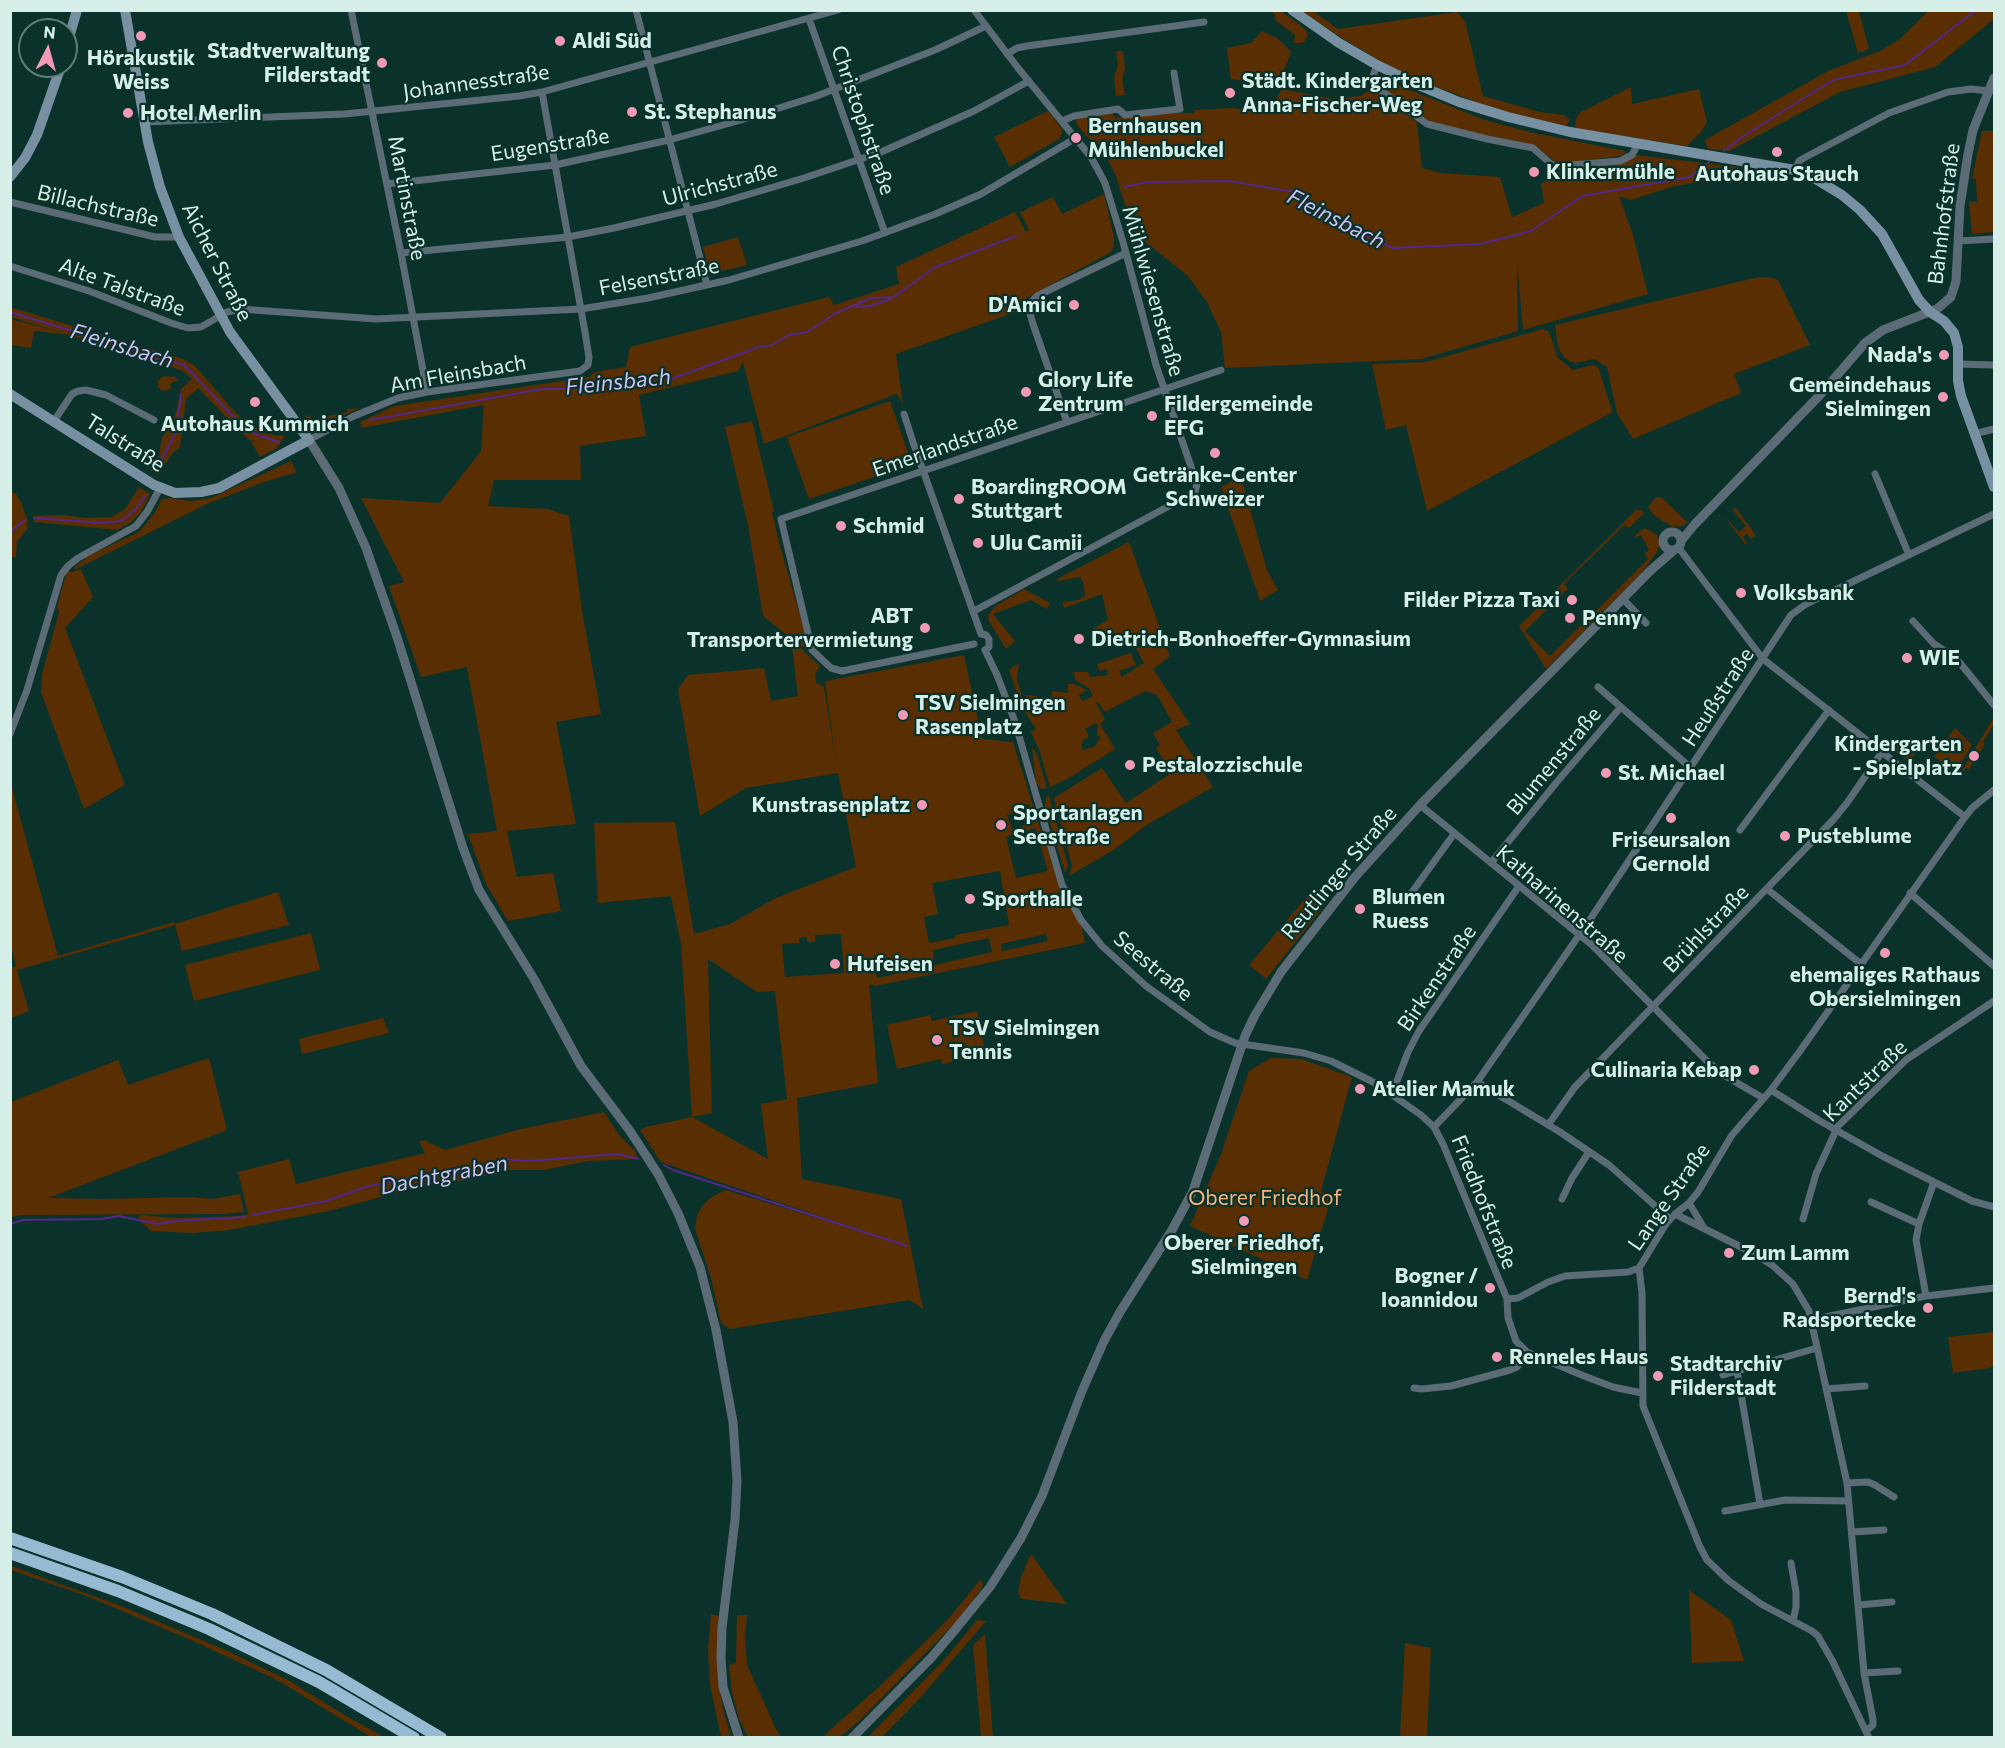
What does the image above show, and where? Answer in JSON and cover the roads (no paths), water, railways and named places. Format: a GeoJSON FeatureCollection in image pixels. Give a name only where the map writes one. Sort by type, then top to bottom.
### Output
{"type":"FeatureCollection","features":[{"type":"Feature","properties":{"kind":"highway"},"geometry":{"type":"LineString","coordinates":[[10,1538],[122,1577],[230,1623],[336,1676],[441,1737]]}},
{"type":"Feature","properties":{"kind":"highway"},"geometry":{"type":"LineString","coordinates":[[10,1553],[118,1591],[209,1629],[319,1682],[414,1737]]}},
{"type":"Feature","properties":{"kind":"main road","name":"Aicher Straße"},"geometry":{"type":"LineString","coordinates":[[125,10],[145,122],[160,187],[179,237],[220,315],[241,348],[309,440]]}},
{"type":"Feature","properties":{"kind":"main road"},"geometry":{"type":"LineString","coordinates":[[1292,10],[1377,65],[1459,102],[1570,132],[1795,170],[1814,178],[1842,195],[1870,220],[1886,239],[1919,300],[1954,333],[1958,347],[1959,389],[1995,487]]}},
{"type":"Feature","properties":{"kind":"main road"},"geometry":{"type":"LineString","coordinates":[[10,177],[15,165],[29,150],[42,123],[56,78]]}},
{"type":"Feature","properties":{"kind":"main road","name":"Talstraße"},"geometry":{"type":"LineString","coordinates":[[10,394],[159,488],[183,494],[210,490],[309,440]]}},
{"type":"Feature","properties":{"kind":"street","name":"Martinstraße"},"geometry":{"type":"LineString","coordinates":[[351,10],[427,392]]}},
{"type":"Feature","properties":{"kind":"street"},"geometry":{"type":"LineString","coordinates":[[636,10],[706,285]]}},
{"type":"Feature","properties":{"kind":"street","name":"Johannesstraße"},"geometry":{"type":"LineString","coordinates":[[145,122],[372,111],[519,96],[650,63],[838,10]]}},
{"type":"Feature","properties":{"kind":"street","name":"Mühlwiesenstraße"},"geometry":{"type":"LineString","coordinates":[[974,10],[1091,157],[1105,183],[1163,390],[1197,478],[1195,492],[974,611]]}},
{"type":"Feature","properties":{"kind":"street","name":"Christophstraße"},"geometry":{"type":"LineString","coordinates":[[809,19],[885,233]]}},
{"type":"Feature","properties":{"kind":"street"},"geometry":{"type":"LineString","coordinates":[[1007,54],[1017,48],[1027,46],[1204,22]]}},
{"type":"Feature","properties":{"kind":"street","name":"Eugenstraße"},"geometry":{"type":"LineString","coordinates":[[387,183],[555,165],[669,140],[751,117],[834,89],[935,50],[986,26]]}},
{"type":"Feature","properties":{"kind":"street"},"geometry":{"type":"LineString","coordinates":[[1377,65],[1373,76],[1382,91],[1426,124],[1533,148],[1551,164],[1558,166],[1620,161],[1632,155],[1638,144]]}},
{"type":"Feature","properties":{"kind":"street"},"geometry":{"type":"LineString","coordinates":[[1062,121],[1074,116],[1118,109],[1125,115],[1180,109],[1174,73]]}},
{"type":"Feature","properties":{"kind":"street","name":"Ulrichstraße"},"geometry":{"type":"LineString","coordinates":[[401,253],[568,237],[688,212],[859,160],[954,120],[1029,81]]}},
{"type":"Feature","properties":{"kind":"street"},"geometry":{"type":"LineString","coordinates":[[1795,170],[1799,161],[1804,158],[1896,110],[1948,92],[1992,85]]}},
{"type":"Feature","properties":{"kind":"street","name":"Bahnhofstraße"},"geometry":{"type":"LineString","coordinates":[[1930,312],[1947,302],[1954,291],[1961,197],[1968,154],[1973,130],[1992,85]]}},
{"type":"Feature","properties":{"kind":"street"},"geometry":{"type":"LineString","coordinates":[[542,92],[581,309]]}},
{"type":"Feature","properties":{"kind":"street","name":"Felsenstraße"},"geometry":{"type":"LineString","coordinates":[[220,315],[233,310],[246,309],[337,317],[413,318],[581,309],[648,298],[761,272],[885,233],[981,194],[1076,138]]}},
{"type":"Feature","properties":{"kind":"street","name":"Billachstraße"},"geometry":{"type":"LineString","coordinates":[[10,202],[155,237],[179,237]]}},
{"type":"Feature","properties":{"kind":"street"},"geometry":{"type":"LineString","coordinates":[[1958,241],[1995,239]]}},
{"type":"Feature","properties":{"kind":"street"},"geometry":{"type":"LineString","coordinates":[[1067,422],[1033,324],[1029,310],[1030,303],[1044,293],[1126,253]]}},
{"type":"Feature","properties":{"kind":"street","name":"Alte Talstraße"},"geometry":{"type":"LineString","coordinates":[[10,266],[115,300],[181,326],[201,327],[220,315]]}},
{"type":"Feature","properties":{"kind":"street","name":"Am Fleinsbach"},"geometry":{"type":"LineString","coordinates":[[309,440],[387,402],[427,392],[585,369],[589,357],[581,309]]}},
{"type":"Feature","properties":{"kind":"street","name":"Reutlinger Straße"},"geometry":{"type":"LineString","coordinates":[[852,1737],[939,1649],[977,1603],[1010,1557],[1042,1496],[1082,1391],[1104,1341],[1129,1296],[1172,1230],[1198,1177],[1242,1044],[1255,1015],[1295,953],[1355,877],[1420,805],[1650,571],[1678,546],[1695,524],[1791,426],[1870,339],[1883,330],[1930,312]]}},
{"type":"Feature","properties":{"kind":"street"},"geometry":{"type":"LineString","coordinates":[[1958,364],[1995,365]]}},
{"type":"Feature","properties":{"kind":"street","name":"Emerlandstraße"},"geometry":{"type":"LineString","coordinates":[[974,644],[842,671],[831,668],[812,650],[781,519],[1221,370]]}},
{"type":"Feature","properties":{"kind":"street","name":"Talstraße"},"geometry":{"type":"LineString","coordinates":[[54,421],[72,394],[86,390],[106,395],[154,420]]}},
{"type":"Feature","properties":{"kind":"street","name":"Seestraße"},"geometry":{"type":"LineString","coordinates":[[904,414],[981,634],[988,637],[990,642],[989,647],[985,650],[1015,722],[1056,870],[1068,898],[1081,920],[1112,956],[1146,986],[1210,1032],[1242,1044]]}},
{"type":"Feature","properties":{"kind":"street"},"geometry":{"type":"LineString","coordinates":[[1974,434],[1995,429]]}},
{"type":"Feature","properties":{"kind":"street","name":"Aicher Straße"},"geometry":{"type":"LineString","coordinates":[[309,440],[345,501],[370,559],[397,637],[459,836],[479,890],[534,979],[581,1066],[630,1131],[666,1187],[687,1232],[704,1281],[721,1351],[733,1422],[735,1520],[722,1628],[721,1658],[723,1687],[739,1737]]}},
{"type":"Feature","properties":{"kind":"street"},"geometry":{"type":"LineString","coordinates":[[1875,474],[1909,555]]}},
{"type":"Feature","properties":{"kind":"street"},"geometry":{"type":"LineString","coordinates":[[10,734],[27,690],[61,575],[78,558],[136,526],[147,512],[159,488]]}},
{"type":"Feature","properties":{"kind":"street","name":"Heußstraße"},"geometry":{"type":"LineString","coordinates":[[1434,1127],[1476,1082],[1580,935],[1786,622],[1797,610],[1995,514]]}},
{"type":"Feature","properties":{"kind":"street","name":"Reutlinger Straße"},"geometry":{"type":"LineString","coordinates":[[1675,532],[1695,524]]}},
{"type":"Feature","properties":{"kind":"street"},"geometry":{"type":"LineString","coordinates":[[1678,546],[1668,549],[1663,543],[1666,534],[1675,532],[1680,536],[1678,546],[1763,659],[1965,817]]}},
{"type":"Feature","properties":{"kind":"street","name":"Reutlinger Straße"},"geometry":{"type":"LineString","coordinates":[[1650,571],[1661,553],[1663,543]]}},
{"type":"Feature","properties":{"kind":"street"},"geometry":{"type":"LineString","coordinates":[[1623,599],[1646,623]]}},
{"type":"Feature","properties":{"kind":"street"},"geometry":{"type":"LineString","coordinates":[[1913,621],[1934,644],[1956,658],[1995,705]]}},
{"type":"Feature","properties":{"kind":"street"},"geometry":{"type":"LineString","coordinates":[[981,634],[975,638],[974,644],[977,648],[985,650]]}},
{"type":"Feature","properties":{"kind":"street","name":"Blumenstraße"},"geometry":{"type":"LineString","coordinates":[[1598,687],[1690,768]]}},
{"type":"Feature","properties":{"kind":"street","name":"Blumenstraße"},"geometry":{"type":"LineString","coordinates":[[1491,863],[1620,708]]}},
{"type":"Feature","properties":{"kind":"street"},"geometry":{"type":"LineString","coordinates":[[1740,830],[1829,710]]}},
{"type":"Feature","properties":{"kind":"street","name":"Brühlstraße"},"geometry":{"type":"LineString","coordinates":[[1548,1125],[1575,1087],[1847,803],[1882,752]]}},
{"type":"Feature","properties":{"kind":"street","name":"Lange Straße"},"geometry":{"type":"LineString","coordinates":[[1867,1734],[1822,1642],[1812,1631],[1767,1607],[1719,1572],[1707,1560],[1696,1538],[1643,1406],[1643,1319],[1639,1268],[1672,1216],[1689,1203],[1703,1186],[1732,1135],[1771,1090],[1965,817],[1972,808],[1995,790]]}},
{"type":"Feature","properties":{"kind":"street","name":"Katharinenstraße"},"geometry":{"type":"LineString","coordinates":[[1420,805],[1580,935],[1712,1065],[1763,1098]]}},
{"type":"Feature","properties":{"kind":"street"},"geometry":{"type":"LineString","coordinates":[[1407,899],[1454,834]]}},
{"type":"Feature","properties":{"kind":"street","name":"Birkenstraße"},"geometry":{"type":"LineString","coordinates":[[1392,1094],[1408,1052],[1419,1031],[1520,886]]}},
{"type":"Feature","properties":{"kind":"street"},"geometry":{"type":"LineString","coordinates":[[1767,889],[1861,964]]}},
{"type":"Feature","properties":{"kind":"street"},"geometry":{"type":"LineString","coordinates":[[1910,894],[1995,966]]}},
{"type":"Feature","properties":{"kind":"street","name":"Kantstraße"},"geometry":{"type":"LineString","coordinates":[[1803,1219],[1816,1174],[1835,1130],[1907,1059],[1995,1001]]}},
{"type":"Feature","properties":{"kind":"street","name":"Friedhofstraße"},"geometry":{"type":"LineString","coordinates":[[1242,1044],[1312,1055],[1348,1069],[1392,1094],[1434,1127],[1507,1299],[1506,1311],[1512,1334],[1521,1348],[1527,1352]]}},
{"type":"Feature","properties":{"kind":"street"},"geometry":{"type":"LineString","coordinates":[[1476,1082],[1548,1125],[1617,1171],[1672,1216],[1704,1228],[1755,1254],[1786,1277],[1805,1304],[1811,1320],[1847,1483],[1864,1674],[1873,1720],[1873,1725],[1867,1734]]}},
{"type":"Feature","properties":{"kind":"street"},"geometry":{"type":"LineString","coordinates":[[1771,1090],[1835,1130],[1934,1182],[1972,1201],[1995,1207]]}},
{"type":"Feature","properties":{"kind":"street"},"geometry":{"type":"LineString","coordinates":[[1562,1199],[1567,1186],[1589,1152]]}},
{"type":"Feature","properties":{"kind":"street"},"geometry":{"type":"LineString","coordinates":[[1926,1296],[1916,1240],[1919,1224],[1934,1182]]}},
{"type":"Feature","properties":{"kind":"street"},"geometry":{"type":"LineString","coordinates":[[1871,1202],[1919,1224]]}},
{"type":"Feature","properties":{"kind":"street"},"geometry":{"type":"LineString","coordinates":[[1689,1203],[1704,1228]]}},
{"type":"Feature","properties":{"kind":"street"},"geometry":{"type":"LineString","coordinates":[[1507,1299],[1518,1298],[1565,1276],[1628,1272],[1639,1268]]}},
{"type":"Feature","properties":{"kind":"street"},"geometry":{"type":"LineString","coordinates":[[1811,1320],[1926,1296],[1995,1288]]}},
{"type":"Feature","properties":{"kind":"street"},"geometry":{"type":"LineString","coordinates":[[1723,1375],[1817,1348]]}},
{"type":"Feature","properties":{"kind":"street"},"geometry":{"type":"LineString","coordinates":[[1414,1388],[1457,1385],[1510,1370],[1517,1367],[1527,1352],[1613,1388],[1642,1393]]}},
{"type":"Feature","properties":{"kind":"street"},"geometry":{"type":"LineString","coordinates":[[1737,1371],[1760,1504]]}},
{"type":"Feature","properties":{"kind":"street"},"geometry":{"type":"LineString","coordinates":[[1826,1389],[1865,1386]]}},
{"type":"Feature","properties":{"kind":"street"},"geometry":{"type":"LineString","coordinates":[[1847,1483],[1868,1482],[1894,1497]]}},
{"type":"Feature","properties":{"kind":"street"},"geometry":{"type":"LineString","coordinates":[[1725,1511],[1785,1500],[1848,1501]]}},
{"type":"Feature","properties":{"kind":"street"},"geometry":{"type":"LineString","coordinates":[[1852,1532],[1884,1530]]}},
{"type":"Feature","properties":{"kind":"street"},"geometry":{"type":"LineString","coordinates":[[1791,1563],[1796,1592],[1793,1621]]}},
{"type":"Feature","properties":{"kind":"street"},"geometry":{"type":"LineString","coordinates":[[1858,1605],[1892,1602]]}},
{"type":"Feature","properties":{"kind":"street"},"geometry":{"type":"LineString","coordinates":[[1864,1674],[1898,1671]]}},
{"type":"Feature","properties":{"kind":"waterway","name":"Fleinsbach"},"geometry":{"type":"LineString","coordinates":[[1724,151],[1742,137],[1833,80],[1905,65],[1976,10]]}},
{"type":"Feature","properties":{"kind":"waterway","name":"Fleinsbach"},"geometry":{"type":"LineString","coordinates":[[1125,187],[1147,182],[1229,181],[1294,192],[1345,225],[1393,248],[1480,244],[1531,231],[1582,196],[1690,177],[1709,162]]}},
{"type":"Feature","properties":{"kind":"waterway","name":"Fleinsbach"},"geometry":{"type":"LineString","coordinates":[[370,420],[542,389],[583,389],[605,383],[620,384],[654,376],[671,379],[759,347],[772,345],[789,335],[807,332],[836,313],[871,298],[894,297],[935,267],[1016,236]]}},
{"type":"Feature","properties":{"kind":"waterway","name":"Fleinsbach"},"geometry":{"type":"LineString","coordinates":[[856,307],[870,306],[891,299]]}},
{"type":"Feature","properties":{"kind":"waterway","name":"Fleinsbach"},"geometry":{"type":"LineString","coordinates":[[10,312],[184,365],[230,413],[255,434],[279,442]]}},
{"type":"Feature","properties":{"kind":"waterway"},"geometry":{"type":"LineString","coordinates":[[155,472],[176,432],[181,394]]}},
{"type":"Feature","properties":{"kind":"waterway"},"geometry":{"type":"LineString","coordinates":[[34,518],[103,523],[121,521],[136,509],[145,496]]}},
{"type":"Feature","properties":{"kind":"waterway"},"geometry":{"type":"LineString","coordinates":[[10,532],[25,520]]}},
{"type":"Feature","properties":{"kind":"waterway","name":"Dachtgraben"},"geometry":{"type":"LineString","coordinates":[[252,1215],[326,1201],[366,1187],[406,1178],[461,1172],[505,1159],[528,1161],[617,1154],[638,1159]]}},
{"type":"Feature","properties":{"kind":"waterway","name":"Dachtgraben"},"geometry":{"type":"LineString","coordinates":[[664,1165],[673,1170],[907,1246]]}},
{"type":"Feature","properties":{"kind":"waterway","name":"Dachtgraben"},"geometry":{"type":"LineString","coordinates":[[10,1224],[23,1220],[102,1219],[119,1216],[157,1224],[245,1217]]}},
{"type":"Feature","properties":{"kind":"place","name":"Hörakustik Weiss"},"geometry":{"type":"Point","coordinates":[141,36]}},
{"type":"Feature","properties":{"kind":"place","name":"Aldi Süd"},"geometry":{"type":"Point","coordinates":[560,41]}},
{"type":"Feature","properties":{"kind":"place","name":"Stadtverwaltung Filderstadt"},"geometry":{"type":"Point","coordinates":[382,63]}},
{"type":"Feature","properties":{"kind":"place","name":"Städt. Kindergarten Anna-Fischer-Weg"},"geometry":{"type":"Point","coordinates":[1230,93]}},
{"type":"Feature","properties":{"kind":"place","name":"St. Stephanus"},"geometry":{"type":"Point","coordinates":[632,112]}},
{"type":"Feature","properties":{"kind":"place","name":"Hotel Merlin"},"geometry":{"type":"Point","coordinates":[128,113]}},
{"type":"Feature","properties":{"kind":"place","name":"Bernhausen Mühlenbuckel"},"geometry":{"type":"Point","coordinates":[1076,138]}},
{"type":"Feature","properties":{"kind":"place","name":"Autohaus Stauch"},"geometry":{"type":"Point","coordinates":[1777,152]}},
{"type":"Feature","properties":{"kind":"place","name":"Klinkermühle"},"geometry":{"type":"Point","coordinates":[1534,172]}},
{"type":"Feature","properties":{"kind":"place","name":"D'Amici"},"geometry":{"type":"Point","coordinates":[1074,305]}},
{"type":"Feature","properties":{"kind":"place","name":"Nada's"},"geometry":{"type":"Point","coordinates":[1944,355]}},
{"type":"Feature","properties":{"kind":"place","name":"Glory Life Zentrum"},"geometry":{"type":"Point","coordinates":[1026,392]}},
{"type":"Feature","properties":{"kind":"place","name":"Gemeindehaus Sielmingen"},"geometry":{"type":"Point","coordinates":[1943,397]}},
{"type":"Feature","properties":{"kind":"place","name":"Autohaus Kummich"},"geometry":{"type":"Point","coordinates":[255,402]}},
{"type":"Feature","properties":{"kind":"place","name":"Fildergemeinde EFG"},"geometry":{"type":"Point","coordinates":[1152,416]}},
{"type":"Feature","properties":{"kind":"place","name":"Getränke-Center Schweizer"},"geometry":{"type":"Point","coordinates":[1215,453]}},
{"type":"Feature","properties":{"kind":"place","name":"BoardingROOM Stuttgart"},"geometry":{"type":"Point","coordinates":[959,499]}},
{"type":"Feature","properties":{"kind":"place","name":"Schmid"},"geometry":{"type":"Point","coordinates":[841,526]}},
{"type":"Feature","properties":{"kind":"place","name":"Ulu Camii"},"geometry":{"type":"Point","coordinates":[978,543]}},
{"type":"Feature","properties":{"kind":"place","name":"Volksbank"},"geometry":{"type":"Point","coordinates":[1741,593]}},
{"type":"Feature","properties":{"kind":"place","name":"Filder Pizza Taxi"},"geometry":{"type":"Point","coordinates":[1572,600]}},
{"type":"Feature","properties":{"kind":"place","name":"Penny"},"geometry":{"type":"Point","coordinates":[1570,618]}},
{"type":"Feature","properties":{"kind":"place","name":"ABT Transportervermietung"},"geometry":{"type":"Point","coordinates":[925,628]}},
{"type":"Feature","properties":{"kind":"place","name":"Dietrich-Bonhoeffer-Gymnasium"},"geometry":{"type":"Point","coordinates":[1079,639]}},
{"type":"Feature","properties":{"kind":"place","name":"WIE"},"geometry":{"type":"Point","coordinates":[1907,658]}},
{"type":"Feature","properties":{"kind":"place","name":"TSV Sielmingen Rasenplatz"},"geometry":{"type":"Point","coordinates":[903,715]}},
{"type":"Feature","properties":{"kind":"place","name":"Kindergarten - Spielplatz"},"geometry":{"type":"Point","coordinates":[1974,756]}},
{"type":"Feature","properties":{"kind":"place","name":"Pestalozzischule"},"geometry":{"type":"Point","coordinates":[1130,765]}},
{"type":"Feature","properties":{"kind":"place","name":"St. Michael"},"geometry":{"type":"Point","coordinates":[1606,773]}},
{"type":"Feature","properties":{"kind":"place","name":"Kunstrasenplatz"},"geometry":{"type":"Point","coordinates":[922,805]}},
{"type":"Feature","properties":{"kind":"place","name":"Friseursalon Gernold"},"geometry":{"type":"Point","coordinates":[1671,818]}},
{"type":"Feature","properties":{"kind":"place","name":"Sportanlagen Seestraße"},"geometry":{"type":"Point","coordinates":[1001,825]}},
{"type":"Feature","properties":{"kind":"place","name":"Pusteblume"},"geometry":{"type":"Point","coordinates":[1785,836]}},
{"type":"Feature","properties":{"kind":"place","name":"Sporthalle"},"geometry":{"type":"Point","coordinates":[970,899]}},
{"type":"Feature","properties":{"kind":"place","name":"Blumen Ruess"},"geometry":{"type":"Point","coordinates":[1360,909]}},
{"type":"Feature","properties":{"kind":"place","name":"ehemaliges Rathaus Obersielmingen"},"geometry":{"type":"Point","coordinates":[1885,953]}},
{"type":"Feature","properties":{"kind":"place","name":"Hufeisen"},"geometry":{"type":"Point","coordinates":[835,964]}},
{"type":"Feature","properties":{"kind":"place","name":"TSV Sielmingen Tennis"},"geometry":{"type":"Point","coordinates":[937,1040]}},
{"type":"Feature","properties":{"kind":"place","name":"Culinaria Kebap"},"geometry":{"type":"Point","coordinates":[1754,1070]}},
{"type":"Feature","properties":{"kind":"place","name":"Atelier Mamuk"},"geometry":{"type":"Point","coordinates":[1360,1089]}},
{"type":"Feature","properties":{"kind":"place","name":"Oberer Friedhof, Sielmingen"},"geometry":{"type":"Point","coordinates":[1244,1221]}},
{"type":"Feature","properties":{"kind":"place","name":"Zum Lamm"},"geometry":{"type":"Point","coordinates":[1729,1253]}},
{"type":"Feature","properties":{"kind":"place","name":"Bogner / Ioannidou"},"geometry":{"type":"Point","coordinates":[1490,1288]}},
{"type":"Feature","properties":{"kind":"place","name":"Bernd's Radsportecke"},"geometry":{"type":"Point","coordinates":[1928,1308]}},
{"type":"Feature","properties":{"kind":"place","name":"Renneles Haus"},"geometry":{"type":"Point","coordinates":[1497,1357]}},
{"type":"Feature","properties":{"kind":"place","name":"Stadtarchiv Filderstadt"},"geometry":{"type":"Point","coordinates":[1658,1376]}},
{"type":"Feature","properties":{"kind":"park label","name":"Oberer Friedhof"},"geometry":{"type":"Point","coordinates":[1265,1198]}}]}
